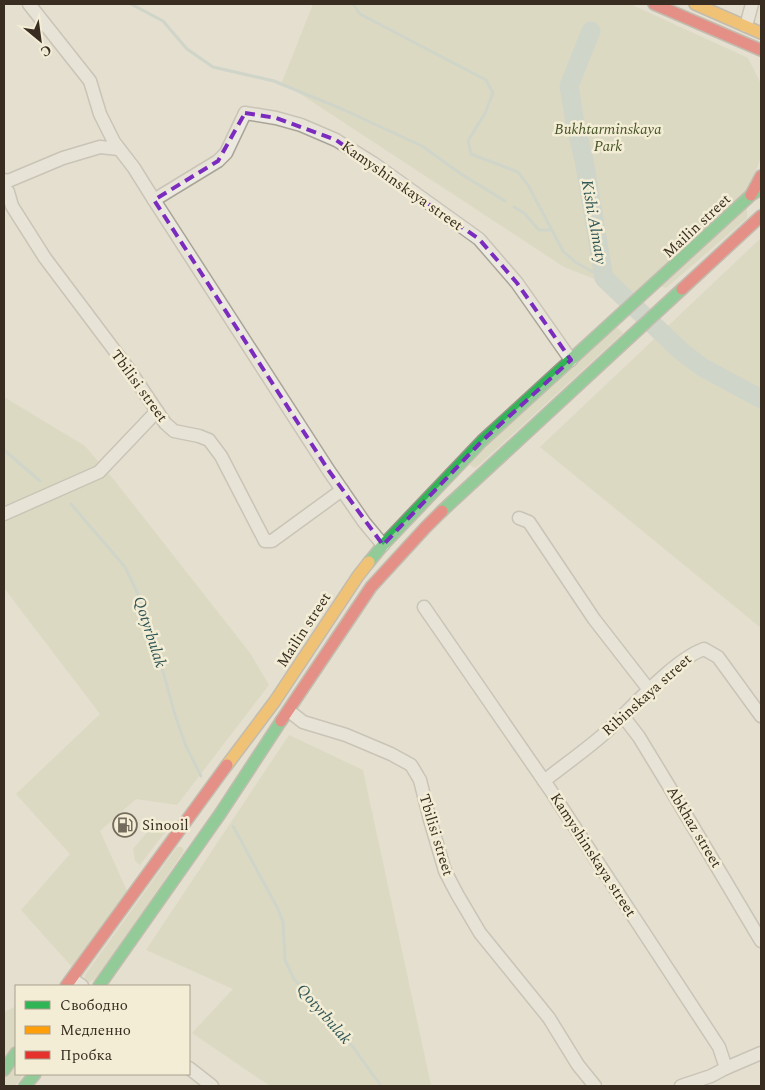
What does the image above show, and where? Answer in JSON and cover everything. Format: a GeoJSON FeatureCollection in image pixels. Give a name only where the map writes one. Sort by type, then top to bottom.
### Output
{"type":"FeatureCollection","features":[{"type":"Feature","properties":{"kind":"main road"},"geometry":{"type":"LineString","coordinates":[[654,4],[750,45],[759,54]]}},
{"type":"Feature","properties":{"kind":"main road"},"geometry":{"type":"LineString","coordinates":[[695,4],[761,33]]}},
{"type":"Feature","properties":{"kind":"main road","name":"Mailin street"},"geometry":{"type":"LineString","coordinates":[[69,982],[169,841],[275,701],[358,576],[382,545],[482,442],[756,192],[761,176]]}},
{"type":"Feature","properties":{"kind":"main road","name":"Mailin street"},"geometry":{"type":"LineString","coordinates":[[100,985],[194,852],[289,711],[338,634],[371,587],[387,568],[426,527],[481,475],[761,216]]}},
{"type":"Feature","properties":{"kind":"main road"},"geometry":{"type":"LineString","coordinates":[[169,841],[182,838],[192,846],[194,852]]}},
{"type":"Feature","properties":{"kind":"main road"},"geometry":{"type":"LineString","coordinates":[[4,1070],[15,1055]]}},
{"type":"Feature","properties":{"kind":"main road"},"geometry":{"type":"LineString","coordinates":[[25,1086],[33,1075]]}},
{"type":"Feature","properties":{"kind":"street"},"geometry":{"type":"LineString","coordinates":[[29,4],[90,81],[100,114],[114,142],[154,200],[342,490],[382,545]]}},
{"type":"Feature","properties":{"kind":"street"},"geometry":{"type":"LineString","coordinates":[[746,26],[752,4]]}},
{"type":"Feature","properties":{"kind":"street","name":"Kamyshinskaya street"},"geometry":{"type":"LineString","coordinates":[[154,200],[218,161],[226,153],[245,113],[276,118],[301,125],[336,140],[479,239],[517,283],[572,360]]}},
{"type":"Feature","properties":{"kind":"street"},"geometry":{"type":"LineString","coordinates":[[4,180],[63,158],[100,147],[119,148]]}},
{"type":"Feature","properties":{"kind":"street","name":"Tbilisi street"},"geometry":{"type":"LineString","coordinates":[[4,187],[8,192],[12,206],[45,258],[130,371],[164,423],[174,431],[209,440],[221,456],[265,541],[272,541],[342,490]]}},
{"type":"Feature","properties":{"kind":"street"},"geometry":{"type":"LineString","coordinates":[[4,514],[99,472],[157,411]]}},
{"type":"Feature","properties":{"kind":"street"},"geometry":{"type":"LineString","coordinates":[[519,518],[529,522],[594,619],[650,691]]}},
{"type":"Feature","properties":{"kind":"street","name":"Kamyshinskaya street"},"geometry":{"type":"LineString","coordinates":[[424,607],[544,781],[711,1034],[719,1047],[726,1068]]}},
{"type":"Feature","properties":{"kind":"street","name":"Ribinskaya street"},"geometry":{"type":"LineString","coordinates":[[544,781],[603,735],[692,654],[704,649],[718,656],[761,716]]}},
{"type":"Feature","properties":{"kind":"street","name":"Tbilisi street"},"geometry":{"type":"LineString","coordinates":[[289,711],[303,722],[346,735],[391,754],[411,765],[420,780],[446,871],[457,894],[480,932],[549,1018],[578,1065],[595,1086]]}},
{"type":"Feature","properties":{"kind":"street","name":"Abkhaz street"},"geometry":{"type":"LineString","coordinates":[[623,716],[639,737],[667,782],[761,941]]}},
{"type":"Feature","properties":{"kind":"street"},"geometry":{"type":"LineString","coordinates":[[681,1086],[711,1076],[761,1053]]}},
{"type":"Feature","properties":{"kind":"street"},"geometry":{"type":"LineString","coordinates":[[190,1069],[212,1086]]}},
{"type":"Feature","properties":{"kind":"highlighted area"},"geometry":{"type":"Polygon","coordinates":[[[245,113],[276,118],[336,140],[479,239],[517,283],[571,360],[482,441],[383,545],[329,471],[154,200],[218,161],[245,113]]]}},
{"type":"Feature","properties":{"kind":"green space","name":"Bukhtarminskaya Park"},"geometry":{"type":"Polygon","coordinates":[[[313,4],[630,4],[748,58],[761,84],[761,157],[750,186],[633,294],[564,267],[282,82],[313,4]]]}},
{"type":"Feature","properties":{"kind":"green space"},"geometry":{"type":"Polygon","coordinates":[[[747,205],[747,218],[666,288],[660,286],[747,205]]]}},
{"type":"Feature","properties":{"kind":"green space"},"geometry":{"type":"Polygon","coordinates":[[[761,238],[761,628],[540,447],[761,238]]]}},
{"type":"Feature","properties":{"kind":"green space"},"geometry":{"type":"Polygon","coordinates":[[[616,327],[623,333],[479,465],[475,468],[468,464],[616,327]]]}},
{"type":"Feature","properties":{"kind":"green space"},"geometry":{"type":"Polygon","coordinates":[[[4,397],[85,446],[115,481],[250,653],[269,685],[177,805],[136,799],[100,831],[128,893],[72,967],[21,910],[70,854],[16,794],[100,714],[4,588],[4,397]]]}},
{"type":"Feature","properties":{"kind":"green space"},"geometry":{"type":"Polygon","coordinates":[[[289,735],[363,770],[430,1086],[270,1086],[192,1033],[233,989],[146,950],[289,735]]]}},
{"type":"Feature","properties":{"kind":"green space"},"geometry":{"type":"Polygon","coordinates":[[[161,824],[168,828],[140,865],[135,861],[133,849],[150,829],[161,824]]]}},
{"type":"Feature","properties":{"kind":"green space"},"geometry":{"type":"Polygon","coordinates":[[[177,847],[182,847],[184,851],[98,978],[89,982],[85,979],[85,975],[177,847]]]}},
{"type":"Feature","properties":{"kind":"green space"},"geometry":{"type":"Polygon","coordinates":[[[15,1008],[15,1044],[4,1059],[4,1012],[15,1008]]]}},
{"type":"Feature","properties":{"kind":"green space"},"geometry":{"type":"Polygon","coordinates":[[[15,1058],[15,1075],[23,1075],[15,1086],[4,1086],[4,1074],[15,1058]]]}},
{"type":"Feature","properties":{"kind":"waterway"},"geometry":{"type":"LineString","coordinates":[[131,4],[163,21],[187,49],[213,67],[274,81],[342,109],[422,146],[461,174],[505,201]]}},
{"type":"Feature","properties":{"kind":"waterway"},"geometry":{"type":"LineString","coordinates":[[353,4],[360,14],[486,80],[493,93],[485,113],[468,141],[471,154],[518,172],[528,185],[563,251],[575,262],[604,278]]}},
{"type":"Feature","properties":{"kind":"waterway","name":"Kіshі Almaty"},"geometry":{"type":"LineString","coordinates":[[591,31],[569,86],[604,278],[681,351],[702,367],[761,399]]}},
{"type":"Feature","properties":{"kind":"waterway"},"geometry":{"type":"LineString","coordinates":[[514,207],[524,213],[539,230],[551,230]]}},
{"type":"Feature","properties":{"kind":"waterway","name":"Qotyrbulak"},"geometry":{"type":"LineString","coordinates":[[4,450],[40,481]]}},
{"type":"Feature","properties":{"kind":"waterway","name":"Qotyrbulak"},"geometry":{"type":"LineString","coordinates":[[71,504],[125,567],[147,613],[175,715],[186,746],[201,776]]}},
{"type":"Feature","properties":{"kind":"waterway","name":"Qotyrbulak"},"geometry":{"type":"LineString","coordinates":[[233,826],[278,909],[283,922],[285,960],[294,979],[353,1047],[381,1086]]}},
{"type":"Feature","properties":{"kind":"traffic: fast"},"geometry":{"type":"LineString","coordinates":[[369,562],[482,441],[751,195],[761,189]]}},
{"type":"Feature","properties":{"kind":"traffic: fast"},"geometry":{"type":"LineString","coordinates":[[442,511],[682,289]]}},
{"type":"Feature","properties":{"kind":"traffic: fast"},"geometry":{"type":"LineString","coordinates":[[100,985],[220,814],[281,721]]}},
{"type":"Feature","properties":{"kind":"traffic: fast"},"geometry":{"type":"LineString","coordinates":[[4,1070],[15,1054]]}},
{"type":"Feature","properties":{"kind":"traffic: fast"},"geometry":{"type":"LineString","coordinates":[[25,1086],[34,1075]]}},
{"type":"Feature","properties":{"kind":"traffic: slow"},"geometry":{"type":"LineString","coordinates":[[695,4],[761,33]]}},
{"type":"Feature","properties":{"kind":"traffic: slow"},"geometry":{"type":"LineString","coordinates":[[227,765],[275,701],[369,562]]}},
{"type":"Feature","properties":{"kind":"traffic: jam"},"geometry":{"type":"LineString","coordinates":[[654,4],[761,50]]}},
{"type":"Feature","properties":{"kind":"traffic: jam"},"geometry":{"type":"LineString","coordinates":[[751,195],[761,176]]}},
{"type":"Feature","properties":{"kind":"traffic: jam"},"geometry":{"type":"LineString","coordinates":[[682,289],[761,216]]}},
{"type":"Feature","properties":{"kind":"traffic: jam"},"geometry":{"type":"LineString","coordinates":[[281,721],[371,587],[442,511]]}},
{"type":"Feature","properties":{"kind":"traffic: jam"},"geometry":{"type":"LineString","coordinates":[[67,985],[227,765]]}},
{"type":"Feature","properties":{"kind":"place","name":"Sinooil"},"geometry":{"type":"Point","coordinates":[125,825]}}]}
